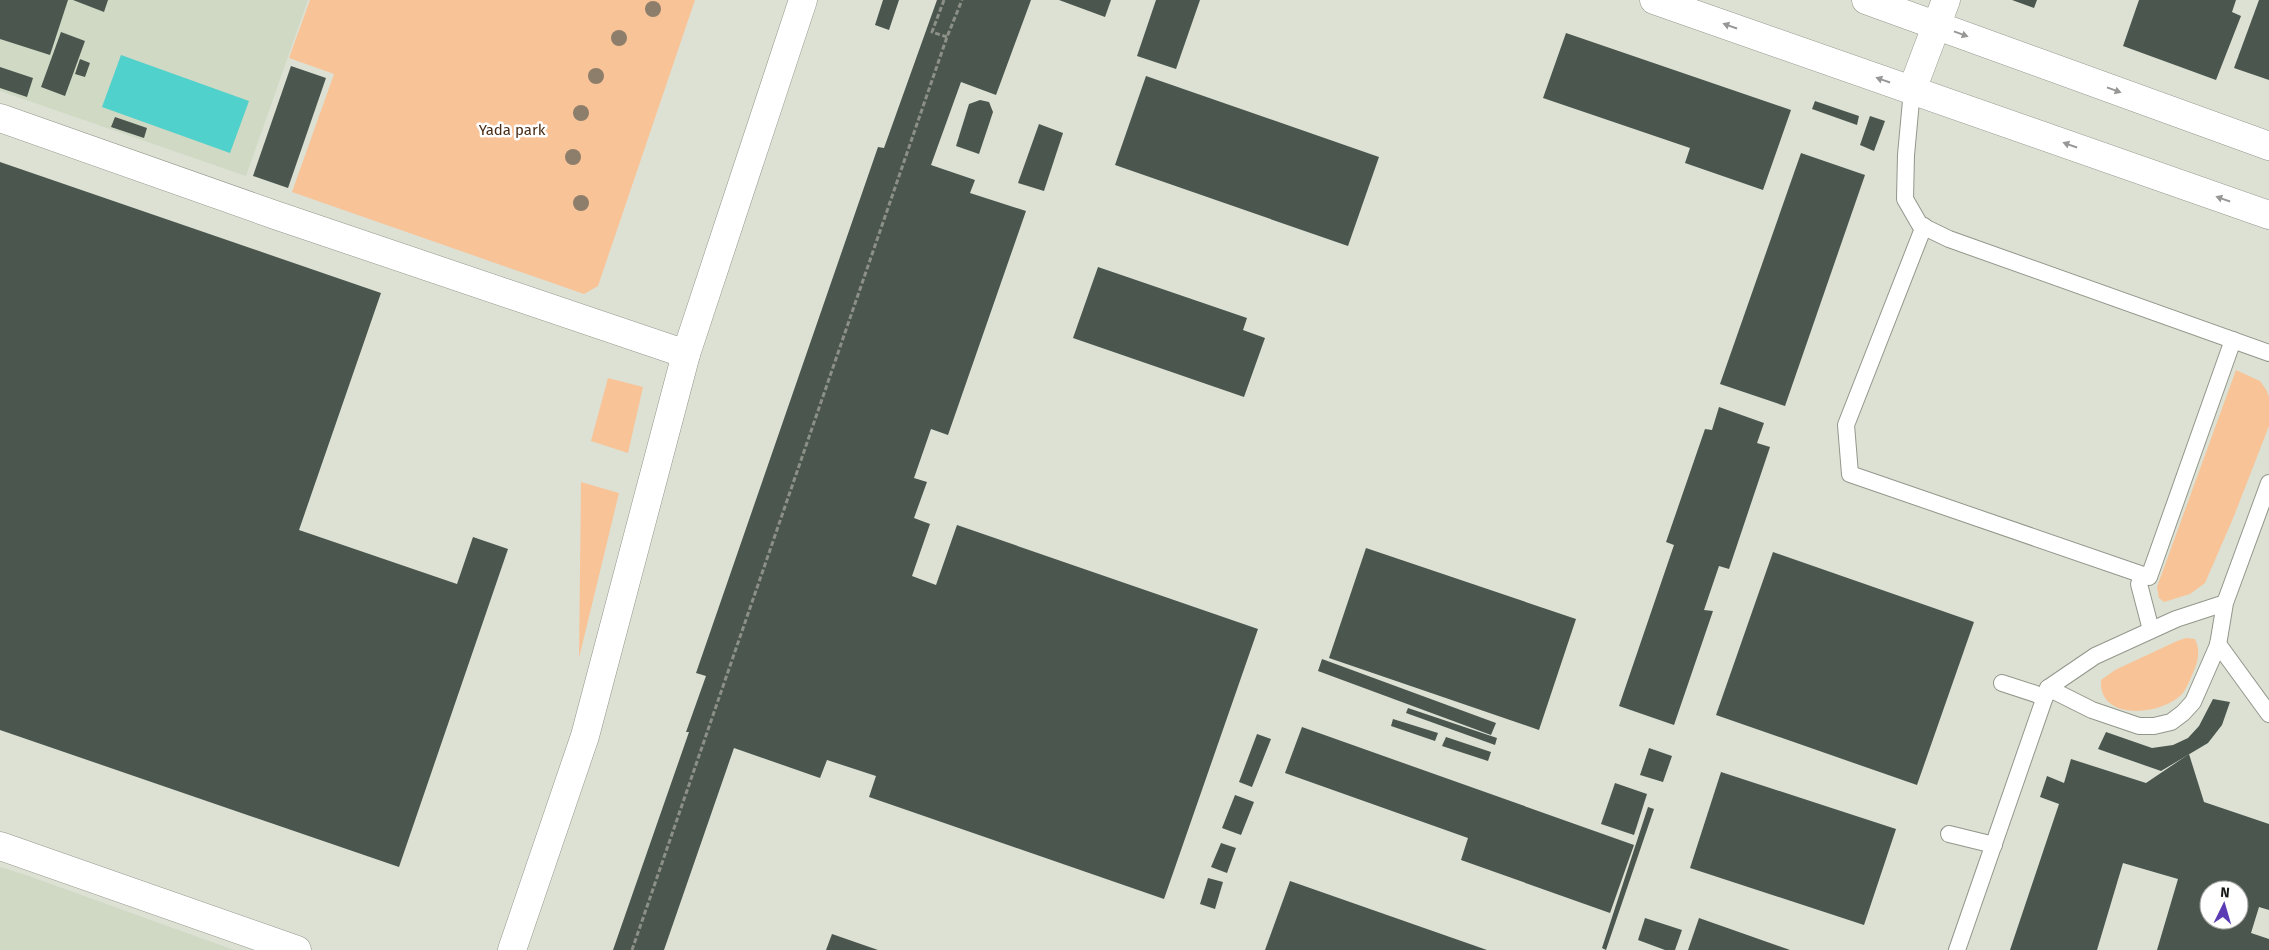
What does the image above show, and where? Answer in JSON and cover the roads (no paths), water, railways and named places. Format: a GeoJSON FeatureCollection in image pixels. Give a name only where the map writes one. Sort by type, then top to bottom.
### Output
{"type":"FeatureCollection","features":[{"type":"Feature","properties":{"kind":"street"},"geometry":{"type":"LineString","coordinates":[[512,950],[585,736],[686,354],[803,0]]}},
{"type":"Feature","properties":{"kind":"street"},"geometry":{"type":"LineString","coordinates":[[1654,0],[2269,215]]}},
{"type":"Feature","properties":{"kind":"street"},"geometry":{"type":"LineString","coordinates":[[1866,0],[2269,146]]}},
{"type":"Feature","properties":{"kind":"street"},"geometry":{"type":"LineString","coordinates":[[1912,90],[1946,0]]}},
{"type":"Feature","properties":{"kind":"street"},"geometry":{"type":"LineString","coordinates":[[0,118],[278,216],[686,354]]}},
{"type":"Feature","properties":{"kind":"street"},"geometry":{"type":"LineString","coordinates":[[0,846],[297,950]]}},
{"type":"Feature","properties":{"kind":"lane"},"geometry":{"type":"LineString","coordinates":[[1912,90],[1906,155],[1905,198],[1920,225],[1949,239],[2269,353]]}},
{"type":"Feature","properties":{"kind":"lane"},"geometry":{"type":"LineString","coordinates":[[1924,226],[1846,425],[1850,474],[2149,577],[2233,340]]}},
{"type":"Feature","properties":{"kind":"lane"},"geometry":{"type":"LineString","coordinates":[[2002,683],[2046,693],[2139,726],[2154,726],[2171,722],[2193,702],[2218,644],[2225,603],[2269,483]]}},
{"type":"Feature","properties":{"kind":"lane"},"geometry":{"type":"LineString","coordinates":[[2143,575],[2139,584],[2150,630]]}},
{"type":"Feature","properties":{"kind":"lane"},"geometry":{"type":"LineString","coordinates":[[1957,950],[2046,693],[2095,656],[2150,630],[2225,603]]}},
{"type":"Feature","properties":{"kind":"lane"},"geometry":{"type":"LineString","coordinates":[[2218,644],[2269,714]]}},
{"type":"Feature","properties":{"kind":"lane"},"geometry":{"type":"LineString","coordinates":[[1949,834],[1994,845]]}},
{"type":"Feature","properties":{"kind":"water"},"geometry":{"type":"Polygon","coordinates":[[[121,55],[249,101],[230,153],[102,107],[121,55]]]}},
{"type":"Feature","properties":{"kind":"park label","name":"Yada park"},"geometry":{"type":"Point","coordinates":[512,130]}}]}
